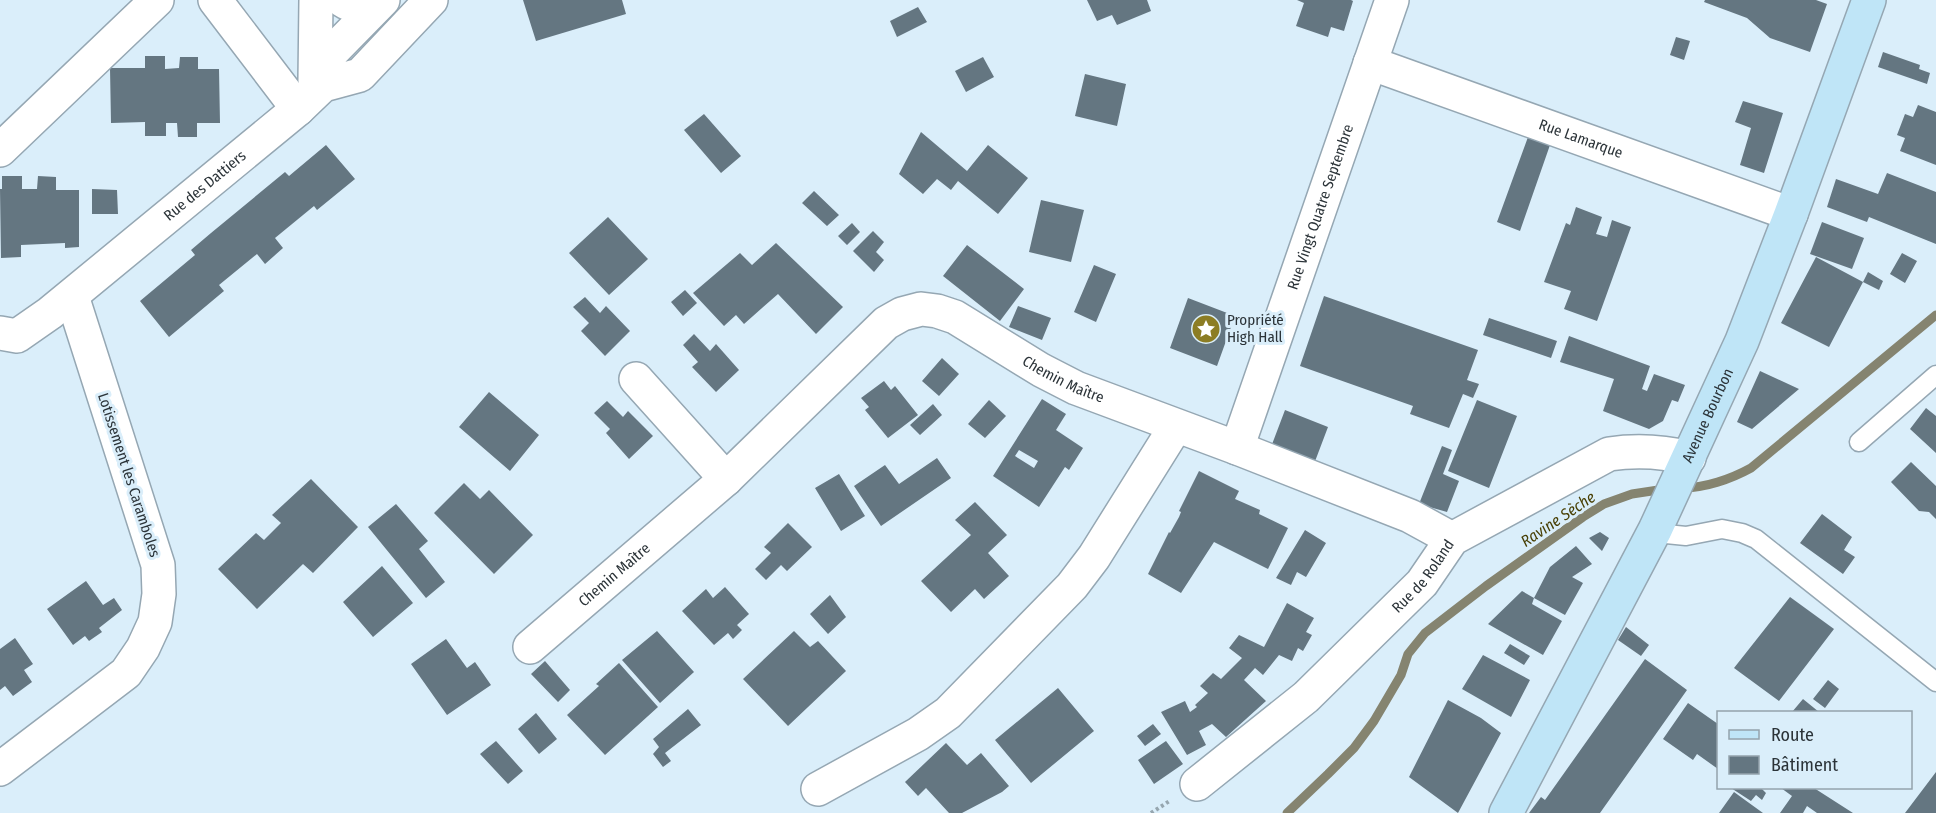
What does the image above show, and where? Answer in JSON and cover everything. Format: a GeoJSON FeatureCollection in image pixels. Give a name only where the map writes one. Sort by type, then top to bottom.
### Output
{"type":"FeatureCollection","features":[{"type":"Feature","properties":{"kind":"street"},"geometry":{"type":"LineString","coordinates":[[0,150],[157,0]]}},
{"type":"Feature","properties":{"kind":"street"},"geometry":{"type":"LineString","coordinates":[[215,0],[312,95]]}},
{"type":"Feature","properties":{"kind":"street"},"geometry":{"type":"LineString","coordinates":[[312,95],[316,0]]}},
{"type":"Feature","properties":{"kind":"street"},"geometry":{"type":"LineString","coordinates":[[342,0],[347,3],[381,2]]}},
{"type":"Feature","properties":{"kind":"street"},"geometry":{"type":"LineString","coordinates":[[312,95],[360,75],[431,0]]}},
{"type":"Feature","properties":{"kind":"street","name":"Rue Vingt Quatre Septembre"},"geometry":{"type":"LineString","coordinates":[[1237,448],[1392,0]]}},
{"type":"Feature","properties":{"kind":"street","name":"Avenue Bourbon"},"geometry":{"type":"LineString","coordinates":[[1506,813],[1658,522],[1742,341],[1869,0]]}},
{"type":"Feature","properties":{"kind":"street"},"geometry":{"type":"LineString","coordinates":[[312,95],[331,53],[381,2]]}},
{"type":"Feature","properties":{"kind":"street","name":"Rue Lamarque"},"geometry":{"type":"LineString","coordinates":[[1370,63],[1791,214]]}},
{"type":"Feature","properties":{"kind":"street","name":"Rue des Dattiers"},"geometry":{"type":"LineString","coordinates":[[0,333],[17,336],[50,313],[312,95]]}},
{"type":"Feature","properties":{"kind":"street","name":"Lotissement les Caramboles"},"geometry":{"type":"LineString","coordinates":[[0,769],[126,673],[143,648],[155,622],[159,594],[158,566],[72,296]]}},
{"type":"Feature","properties":{"kind":"street","name":"Chemin Maître"},"geometry":{"type":"LineString","coordinates":[[530,647],[726,479],[886,323],[902,314],[921,309],[938,311],[955,317],[1041,370],[1076,388],[1410,516],[1452,539]]}},
{"type":"Feature","properties":{"kind":"street"},"geometry":{"type":"LineString","coordinates":[[636,379],[726,479]]}},
{"type":"Feature","properties":{"kind":"street"},"geometry":{"type":"LineString","coordinates":[[818,789],[918,734],[948,713],[1072,586],[1094,557],[1176,426]]}},
{"type":"Feature","properties":{"kind":"street","name":"Rue de Roland"},"geometry":{"type":"LineString","coordinates":[[1197,784],[1306,697],[1422,583],[1452,539],[1609,454],[1635,450],[1663,451],[1686,464]]}},
{"type":"Feature","properties":{"kind":"lane"},"geometry":{"type":"LineString","coordinates":[[1859,442],[1936,375]]}},
{"type":"Feature","properties":{"kind":"lane"},"geometry":{"type":"LineString","coordinates":[[1658,522],[1666,534],[1686,536],[1722,529],[1742,533],[1756,540],[1936,682]]}},
{"type":"Feature","properties":{"kind":"building"},"geometry":{"type":"Polygon","coordinates":[[[523,0],[622,0],[626,14],[536,41],[523,0]]]}},
{"type":"Feature","properties":{"kind":"building"},"geometry":{"type":"Polygon","coordinates":[[[1087,0],[1147,0],[1151,11],[1117,25],[1112,15],[1097,21],[1087,0]]]}},
{"type":"Feature","properties":{"kind":"building"},"geometry":{"type":"Polygon","coordinates":[[[1297,0],[1353,1],[1344,31],[1331,27],[1328,37],[1296,26],[1304,3],[1297,0]]]}},
{"type":"Feature","properties":{"kind":"building"},"geometry":{"type":"Polygon","coordinates":[[[1705,0],[1816,0],[1827,4],[1810,52],[1770,38],[1747,18],[1704,2],[1705,0]]]}},
{"type":"Feature","properties":{"kind":"building"},"geometry":{"type":"Polygon","coordinates":[[[918,7],[927,22],[897,37],[890,21],[918,7]]]}},
{"type":"Feature","properties":{"kind":"building"},"geometry":{"type":"Polygon","coordinates":[[[1676,37],[1690,41],[1684,60],[1670,55],[1676,37]]]}},
{"type":"Feature","properties":{"kind":"building"},"geometry":{"type":"Polygon","coordinates":[[[1883,52],[1920,65],[1919,69],[1930,73],[1927,84],[1878,67],[1883,52]]]}},
{"type":"Feature","properties":{"kind":"building"},"geometry":{"type":"Polygon","coordinates":[[[145,56],[165,56],[165,69],[179,68],[180,57],[198,57],[198,69],[219,69],[220,123],[197,123],[197,137],[178,137],[177,123],[166,123],[166,136],[145,136],[145,122],[111,123],[110,68],[145,68],[145,56]]]}},
{"type":"Feature","properties":{"kind":"building"},"geometry":{"type":"Polygon","coordinates":[[[983,57],[994,77],[966,92],[955,71],[983,57]]]}},
{"type":"Feature","properties":{"kind":"building"},"geometry":{"type":"Polygon","coordinates":[[[1085,74],[1126,84],[1117,126],[1075,116],[1085,74]]]}},
{"type":"Feature","properties":{"kind":"building"},"geometry":{"type":"Polygon","coordinates":[[[1743,101],[1783,113],[1764,173],[1740,165],[1751,128],[1735,122],[1743,101]]]}},
{"type":"Feature","properties":{"kind":"building"},"geometry":{"type":"Polygon","coordinates":[[[1918,105],[1936,112],[1936,165],[1900,151],[1905,138],[1897,135],[1905,114],[1913,117],[1918,105]]]}},
{"type":"Feature","properties":{"kind":"building"},"geometry":{"type":"Polygon","coordinates":[[[704,114],[741,156],[721,173],[684,130],[704,114]]]}},
{"type":"Feature","properties":{"kind":"building"},"geometry":{"type":"Polygon","coordinates":[[[921,132],[967,171],[988,145],[1028,178],[998,214],[958,181],[951,190],[937,179],[923,194],[899,174],[921,132]]]}},
{"type":"Feature","properties":{"kind":"building"},"geometry":{"type":"Polygon","coordinates":[[[1528,137],[1550,145],[1520,231],[1497,222],[1528,137]]]}},
{"type":"Feature","properties":{"kind":"building"},"geometry":{"type":"Polygon","coordinates":[[[326,145],[355,179],[317,210],[314,206],[275,238],[283,248],[265,264],[257,254],[219,285],[224,291],[169,337],[140,301],[195,255],[191,250],[211,233],[285,172],[289,176],[326,145]]]}},
{"type":"Feature","properties":{"kind":"building"},"geometry":{"type":"Polygon","coordinates":[[[1887,173],[1936,192],[1936,244],[1869,217],[1867,222],[1827,207],[1836,179],[1878,194],[1887,173]]]}},
{"type":"Feature","properties":{"kind":"building"},"geometry":{"type":"Polygon","coordinates":[[[2,176],[22,176],[22,189],[37,189],[38,176],[56,177],[56,190],[79,190],[79,247],[65,248],[65,243],[21,245],[21,257],[1,258],[0,189],[2,189],[2,176]]]}},
{"type":"Feature","properties":{"kind":"building"},"geometry":{"type":"Polygon","coordinates":[[[92,189],[117,190],[118,214],[92,214],[92,189]]]}},
{"type":"Feature","properties":{"kind":"building"},"geometry":{"type":"Polygon","coordinates":[[[814,191],[839,215],[827,226],[802,203],[814,191]]]}},
{"type":"Feature","properties":{"kind":"building"},"geometry":{"type":"Polygon","coordinates":[[[1041,200],[1084,210],[1071,262],[1029,252],[1041,200]]]}},
{"type":"Feature","properties":{"kind":"building"},"geometry":{"type":"Polygon","coordinates":[[[1576,207],[1602,217],[1596,234],[1607,237],[1612,220],[1631,227],[1597,321],[1564,309],[1571,291],[1544,282],[1566,223],[1570,225],[1576,207]]]}},
{"type":"Feature","properties":{"kind":"building"},"geometry":{"type":"Polygon","coordinates":[[[608,217],[648,259],[609,295],[569,253],[608,217]]]}},
{"type":"Feature","properties":{"kind":"building"},"geometry":{"type":"Polygon","coordinates":[[[1822,222],[1864,238],[1852,269],[1810,254],[1822,222]]]}},
{"type":"Feature","properties":{"kind":"building"},"geometry":{"type":"Polygon","coordinates":[[[852,223],[860,232],[847,245],[838,236],[852,223]]]}},
{"type":"Feature","properties":{"kind":"building"},"geometry":{"type":"Polygon","coordinates":[[[873,231],[884,242],[876,252],[884,260],[874,272],[853,251],[873,231]]]}},
{"type":"Feature","properties":{"kind":"building"},"geometry":{"type":"Polygon","coordinates":[[[776,243],[843,307],[816,334],[778,294],[744,324],[736,315],[724,326],[693,293],[740,253],[752,265],[776,243]]]}},
{"type":"Feature","properties":{"kind":"building"},"geometry":{"type":"Polygon","coordinates":[[[967,245],[1024,289],[1000,321],[943,276],[967,245]]]}},
{"type":"Feature","properties":{"kind":"building"},"geometry":{"type":"Polygon","coordinates":[[[1902,253],[1917,261],[1905,283],[1890,274],[1902,253]]]}},
{"type":"Feature","properties":{"kind":"building"},"geometry":{"type":"Polygon","coordinates":[[[1816,257],[1863,282],[1829,347],[1781,323],[1816,257]]]}},
{"type":"Feature","properties":{"kind":"building"},"geometry":{"type":"Polygon","coordinates":[[[1094,265],[1116,274],[1096,322],[1074,312],[1094,265]]]}},
{"type":"Feature","properties":{"kind":"building"},"geometry":{"type":"Polygon","coordinates":[[[1868,272],[1883,281],[1879,290],[1863,282],[1868,272]]]}},
{"type":"Feature","properties":{"kind":"building"},"geometry":{"type":"Polygon","coordinates":[[[685,290],[697,303],[683,316],[671,302],[685,290]]]}},
{"type":"Feature","properties":{"kind":"building"},"geometry":{"type":"Polygon","coordinates":[[[1324,296],[1478,350],[1467,380],[1479,384],[1473,398],[1463,394],[1449,428],[1410,414],[1413,406],[1300,366],[1324,296]]]}},
{"type":"Feature","properties":{"kind":"building"},"geometry":{"type":"Polygon","coordinates":[[[585,297],[600,313],[606,306],[630,331],[605,356],[581,331],[589,323],[573,307],[585,297]]]}},
{"type":"Feature","properties":{"kind":"building"},"geometry":{"type":"Polygon","coordinates":[[[1188,298],[1235,316],[1217,366],[1170,348],[1188,298]]]}},
{"type":"Feature","properties":{"kind":"building"},"geometry":{"type":"Polygon","coordinates":[[[1018,306],[1051,318],[1042,340],[1009,327],[1018,306]]]}},
{"type":"Feature","properties":{"kind":"building"},"geometry":{"type":"Polygon","coordinates":[[[1489,318],[1557,341],[1551,358],[1483,335],[1489,318]]]}},
{"type":"Feature","properties":{"kind":"building"},"geometry":{"type":"Polygon","coordinates":[[[694,334],[710,351],[716,344],[739,370],[716,392],[692,367],[698,362],[683,345],[694,334]]]}},
{"type":"Feature","properties":{"kind":"building"},"geometry":{"type":"Polygon","coordinates":[[[1569,336],[1650,366],[1642,389],[1647,391],[1654,374],[1685,385],[1678,402],[1672,400],[1663,421],[1649,429],[1603,411],[1614,379],[1560,362],[1569,336]]]}},
{"type":"Feature","properties":{"kind":"building"},"geometry":{"type":"Polygon","coordinates":[[[942,358],[959,374],[939,396],[922,381],[942,358]]]}},
{"type":"Feature","properties":{"kind":"building"},"geometry":{"type":"Polygon","coordinates":[[[1760,371],[1799,389],[1752,429],[1737,422],[1760,371]]]}},
{"type":"Feature","properties":{"kind":"building"},"geometry":{"type":"Polygon","coordinates":[[[884,381],[891,390],[895,386],[918,415],[888,438],[865,410],[869,407],[861,398],[884,381]]]}},
{"type":"Feature","properties":{"kind":"building"},"geometry":{"type":"Polygon","coordinates":[[[489,392],[539,435],[510,471],[459,427],[489,392]]]}},
{"type":"Feature","properties":{"kind":"building"},"geometry":{"type":"Polygon","coordinates":[[[1042,399],[1066,414],[1056,430],[1083,448],[1069,470],[1065,467],[1039,507],[993,476],[1042,399]],[[1019,450],[1015,456],[1034,468],[1038,461],[1019,450]]]}},
{"type":"Feature","properties":{"kind":"building"},"geometry":{"type":"Polygon","coordinates":[[[989,400],[1006,416],[985,438],[968,424],[989,400]]]}},
{"type":"Feature","properties":{"kind":"building"},"geometry":{"type":"Polygon","coordinates":[[[1477,400],[1517,416],[1489,488],[1448,471],[1477,400]]]}},
{"type":"Feature","properties":{"kind":"building"},"geometry":{"type":"Polygon","coordinates":[[[607,401],[623,417],[628,411],[653,436],[629,459],[606,433],[610,429],[594,413],[607,401]]]}},
{"type":"Feature","properties":{"kind":"building"},"geometry":{"type":"Polygon","coordinates":[[[933,404],[942,415],[920,435],[910,425],[933,404]]]}},
{"type":"Feature","properties":{"kind":"building"},"geometry":{"type":"Polygon","coordinates":[[[1926,408],[1936,416],[1936,453],[1910,429],[1926,408]]]}},
{"type":"Feature","properties":{"kind":"building"},"geometry":{"type":"Polygon","coordinates":[[[1285,410],[1328,427],[1314,464],[1271,447],[1285,410]]]}},
{"type":"Feature","properties":{"kind":"building"},"geometry":{"type":"Polygon","coordinates":[[[1442,446],[1452,450],[1443,474],[1459,481],[1447,512],[1419,504],[1442,446]]]}},
{"type":"Feature","properties":{"kind":"building"},"geometry":{"type":"Polygon","coordinates":[[[937,458],[951,478],[881,526],[854,486],[885,465],[899,484],[937,458]]]}},
{"type":"Feature","properties":{"kind":"building"},"geometry":{"type":"Polygon","coordinates":[[[1911,462],[1936,486],[1936,519],[1929,512],[1919,511],[1891,482],[1911,462]]]}},
{"type":"Feature","properties":{"kind":"building"},"geometry":{"type":"Polygon","coordinates":[[[1199,471],[1239,491],[1235,499],[1260,510],[1259,514],[1288,528],[1268,569],[1214,542],[1181,593],[1148,574],[1179,517],[1181,512],[1179,511],[1199,471]]]}},
{"type":"Feature","properties":{"kind":"building"},"geometry":{"type":"Polygon","coordinates":[[[839,474],[865,516],[841,531],[815,488],[839,474]]]}},
{"type":"Feature","properties":{"kind":"building"},"geometry":{"type":"Polygon","coordinates":[[[311,479],[358,527],[313,573],[303,564],[257,609],[218,569],[256,533],[264,540],[281,523],[272,515],[311,479]]]}},
{"type":"Feature","properties":{"kind":"building"},"geometry":{"type":"Polygon","coordinates":[[[464,483],[480,499],[489,490],[533,535],[494,574],[434,513],[464,483]]]}},
{"type":"Feature","properties":{"kind":"building"},"geometry":{"type":"Polygon","coordinates":[[[975,502],[1007,535],[988,553],[1009,576],[984,599],[975,589],[951,612],[921,581],[971,535],[955,520],[975,502]]]}},
{"type":"Feature","properties":{"kind":"building"},"geometry":{"type":"Polygon","coordinates":[[[396,504],[428,541],[419,549],[445,582],[426,598],[368,527],[396,504]]]}},
{"type":"Feature","properties":{"kind":"building"},"geometry":{"type":"Polygon","coordinates":[[[1822,514],[1852,537],[1844,550],[1855,557],[1843,574],[1800,543],[1822,514]]]}},
{"type":"Feature","properties":{"kind":"building"},"geometry":{"type":"Polygon","coordinates":[[[788,523],[812,547],[787,571],[781,565],[766,580],[755,569],[771,553],[764,547],[788,523]]]}},
{"type":"Feature","properties":{"kind":"building"},"geometry":{"type":"Polygon","coordinates":[[[1305,530],[1326,543],[1306,577],[1297,572],[1291,585],[1276,578],[1305,530]]]}},
{"type":"Feature","properties":{"kind":"building"},"geometry":{"type":"Polygon","coordinates":[[[1600,532],[1609,538],[1602,551],[1589,538],[1600,532]]]}},
{"type":"Feature","properties":{"kind":"building"},"geometry":{"type":"Polygon","coordinates":[[[1576,546],[1592,564],[1572,577],[1583,583],[1565,615],[1534,598],[1550,567],[1576,546]]]}},
{"type":"Feature","properties":{"kind":"building"},"geometry":{"type":"Polygon","coordinates":[[[382,566],[413,603],[373,637],[343,602],[382,566]]]}},
{"type":"Feature","properties":{"kind":"building"},"geometry":{"type":"Polygon","coordinates":[[[86,581],[103,605],[114,598],[122,610],[99,628],[102,632],[89,641],[85,636],[73,645],[47,609],[86,581]]]}},
{"type":"Feature","properties":{"kind":"building"},"geometry":{"type":"Polygon","coordinates":[[[725,587],[749,614],[737,625],[742,630],[733,639],[728,633],[714,645],[682,611],[706,589],[713,598],[725,587]]]}},
{"type":"Feature","properties":{"kind":"building"},"geometry":{"type":"Polygon","coordinates":[[[1522,591],[1534,598],[1532,604],[1562,621],[1543,655],[1488,624],[1522,591]]]}},
{"type":"Feature","properties":{"kind":"building"},"geometry":{"type":"Polygon","coordinates":[[[830,595],[846,617],[828,634],[810,614],[830,595]]]}},
{"type":"Feature","properties":{"kind":"building"},"geometry":{"type":"Polygon","coordinates":[[[1790,597],[1834,629],[1779,701],[1734,668],[1790,597]]]}},
{"type":"Feature","properties":{"kind":"building"},"geometry":{"type":"Polygon","coordinates":[[[1287,603],[1314,618],[1306,632],[1312,635],[1303,651],[1298,648],[1292,661],[1279,655],[1263,675],[1255,668],[1244,680],[1266,701],[1226,737],[1212,724],[1199,731],[1206,745],[1187,755],[1161,712],[1185,701],[1190,712],[1197,707],[1195,705],[1208,693],[1200,686],[1213,673],[1221,679],[1242,658],[1229,648],[1239,635],[1264,647],[1287,603]]]}},
{"type":"Feature","properties":{"kind":"building"},"geometry":{"type":"Polygon","coordinates":[[[1626,627],[1649,645],[1641,656],[1618,640],[1626,627]]]}},
{"type":"Feature","properties":{"kind":"building"},"geometry":{"type":"Polygon","coordinates":[[[657,631],[694,672],[660,703],[622,660],[657,631]]]}},
{"type":"Feature","properties":{"kind":"building"},"geometry":{"type":"Polygon","coordinates":[[[794,631],[810,647],[818,641],[846,671],[788,726],[743,679],[794,631]]]}},
{"type":"Feature","properties":{"kind":"building"},"geometry":{"type":"Polygon","coordinates":[[[15,638],[33,664],[24,670],[32,682],[13,696],[5,686],[0,690],[0,649],[15,638]]]}},
{"type":"Feature","properties":{"kind":"building"},"geometry":{"type":"Polygon","coordinates":[[[446,639],[467,668],[475,662],[491,685],[447,715],[411,664],[446,639]]]}},
{"type":"Feature","properties":{"kind":"building"},"geometry":{"type":"Polygon","coordinates":[[[1510,644],[1530,656],[1524,665],[1504,653],[1510,644]]]}},
{"type":"Feature","properties":{"kind":"building"},"geometry":{"type":"Polygon","coordinates":[[[1483,655],[1530,680],[1511,717],[1462,689],[1483,655]]]}},
{"type":"Feature","properties":{"kind":"building"},"geometry":{"type":"Polygon","coordinates":[[[1645,659],[1687,690],[1600,813],[1529,813],[1541,797],[1545,800],[1645,659]]]}},
{"type":"Feature","properties":{"kind":"building"},"geometry":{"type":"Polygon","coordinates":[[[545,661],[570,690],[558,702],[531,674],[545,661]]]}},
{"type":"Feature","properties":{"kind":"building"},"geometry":{"type":"Polygon","coordinates":[[[619,663],[658,707],[605,755],[567,715],[599,686],[596,684],[619,663]]]}},
{"type":"Feature","properties":{"kind":"building"},"geometry":{"type":"Polygon","coordinates":[[[1828,680],[1839,689],[1825,708],[1813,699],[1828,680]]]}},
{"type":"Feature","properties":{"kind":"building"},"geometry":{"type":"Polygon","coordinates":[[[1058,688],[1094,731],[1031,783],[995,740],[1058,688]]]}},
{"type":"Feature","properties":{"kind":"building"},"geometry":{"type":"Polygon","coordinates":[[[1803,699],[1818,711],[1793,711],[1803,699]]]}},
{"type":"Feature","properties":{"kind":"building"},"geometry":{"type":"Polygon","coordinates":[[[1448,700],[1481,718],[1501,733],[1458,813],[1409,777],[1448,700]]]}},
{"type":"Feature","properties":{"kind":"building"},"geometry":{"type":"Polygon","coordinates":[[[1688,703],[1717,723],[1717,768],[1697,754],[1693,760],[1663,739],[1688,703]]]}},
{"type":"Feature","properties":{"kind":"building"},"geometry":{"type":"Polygon","coordinates":[[[688,709],[701,725],[665,753],[671,761],[663,767],[653,754],[659,747],[653,739],[688,709]]]}},
{"type":"Feature","properties":{"kind":"building"},"geometry":{"type":"Polygon","coordinates":[[[536,713],[557,739],[539,754],[518,729],[536,713]]]}},
{"type":"Feature","properties":{"kind":"building"},"geometry":{"type":"Polygon","coordinates":[[[1153,724],[1161,734],[1145,746],[1137,736],[1153,724]]]}},
{"type":"Feature","properties":{"kind":"building"},"geometry":{"type":"Polygon","coordinates":[[[496,741],[523,771],[508,784],[480,754],[496,741]]]}},
{"type":"Feature","properties":{"kind":"building"},"geometry":{"type":"Polygon","coordinates":[[[1166,741],[1183,764],[1154,784],[1138,760],[1166,741]]]}},
{"type":"Feature","properties":{"kind":"building"},"geometry":{"type":"Polygon","coordinates":[[[946,743],[967,765],[981,753],[1009,786],[962,813],[949,813],[926,788],[918,796],[905,782],[946,743]]]}},
{"type":"Feature","properties":{"kind":"building"},"geometry":{"type":"Polygon","coordinates":[[[1936,772],[1936,813],[1905,813],[1936,772]]]}},
{"type":"Feature","properties":{"kind":"building"},"geometry":{"type":"Polygon","coordinates":[[[1733,789],[1762,789],[1766,793],[1762,800],[1756,795],[1751,801],[1733,789]]]}},
{"type":"Feature","properties":{"kind":"building"},"geometry":{"type":"Polygon","coordinates":[[[1782,789],[1816,789],[1853,813],[1817,813],[1807,806],[1803,813],[1780,813],[1792,796],[1782,789]]]}},
{"type":"Feature","properties":{"kind":"building"},"geometry":{"type":"Polygon","coordinates":[[[1734,792],[1745,800],[1763,813],[1719,813],[1734,792]]]}},
{"type":"Feature","properties":{"kind":"waterway","name":"Ravine Sèche"},"geometry":{"type":"LineString","coordinates":[[1682,488],[1718,482],[1751,468],[1936,315]]}},
{"type":"Feature","properties":{"kind":"waterway","name":"Ravine Sèche"},"geometry":{"type":"LineString","coordinates":[[1287,813],[1354,748],[1374,721],[1401,675],[1408,654],[1425,633],[1486,586],[1604,504],[1632,494],[1665,489]]}},
{"type":"Feature","properties":{"kind":"place","name":"Propriété High Hall"},"geometry":{"type":"Point","coordinates":[1206,329]}}]}
